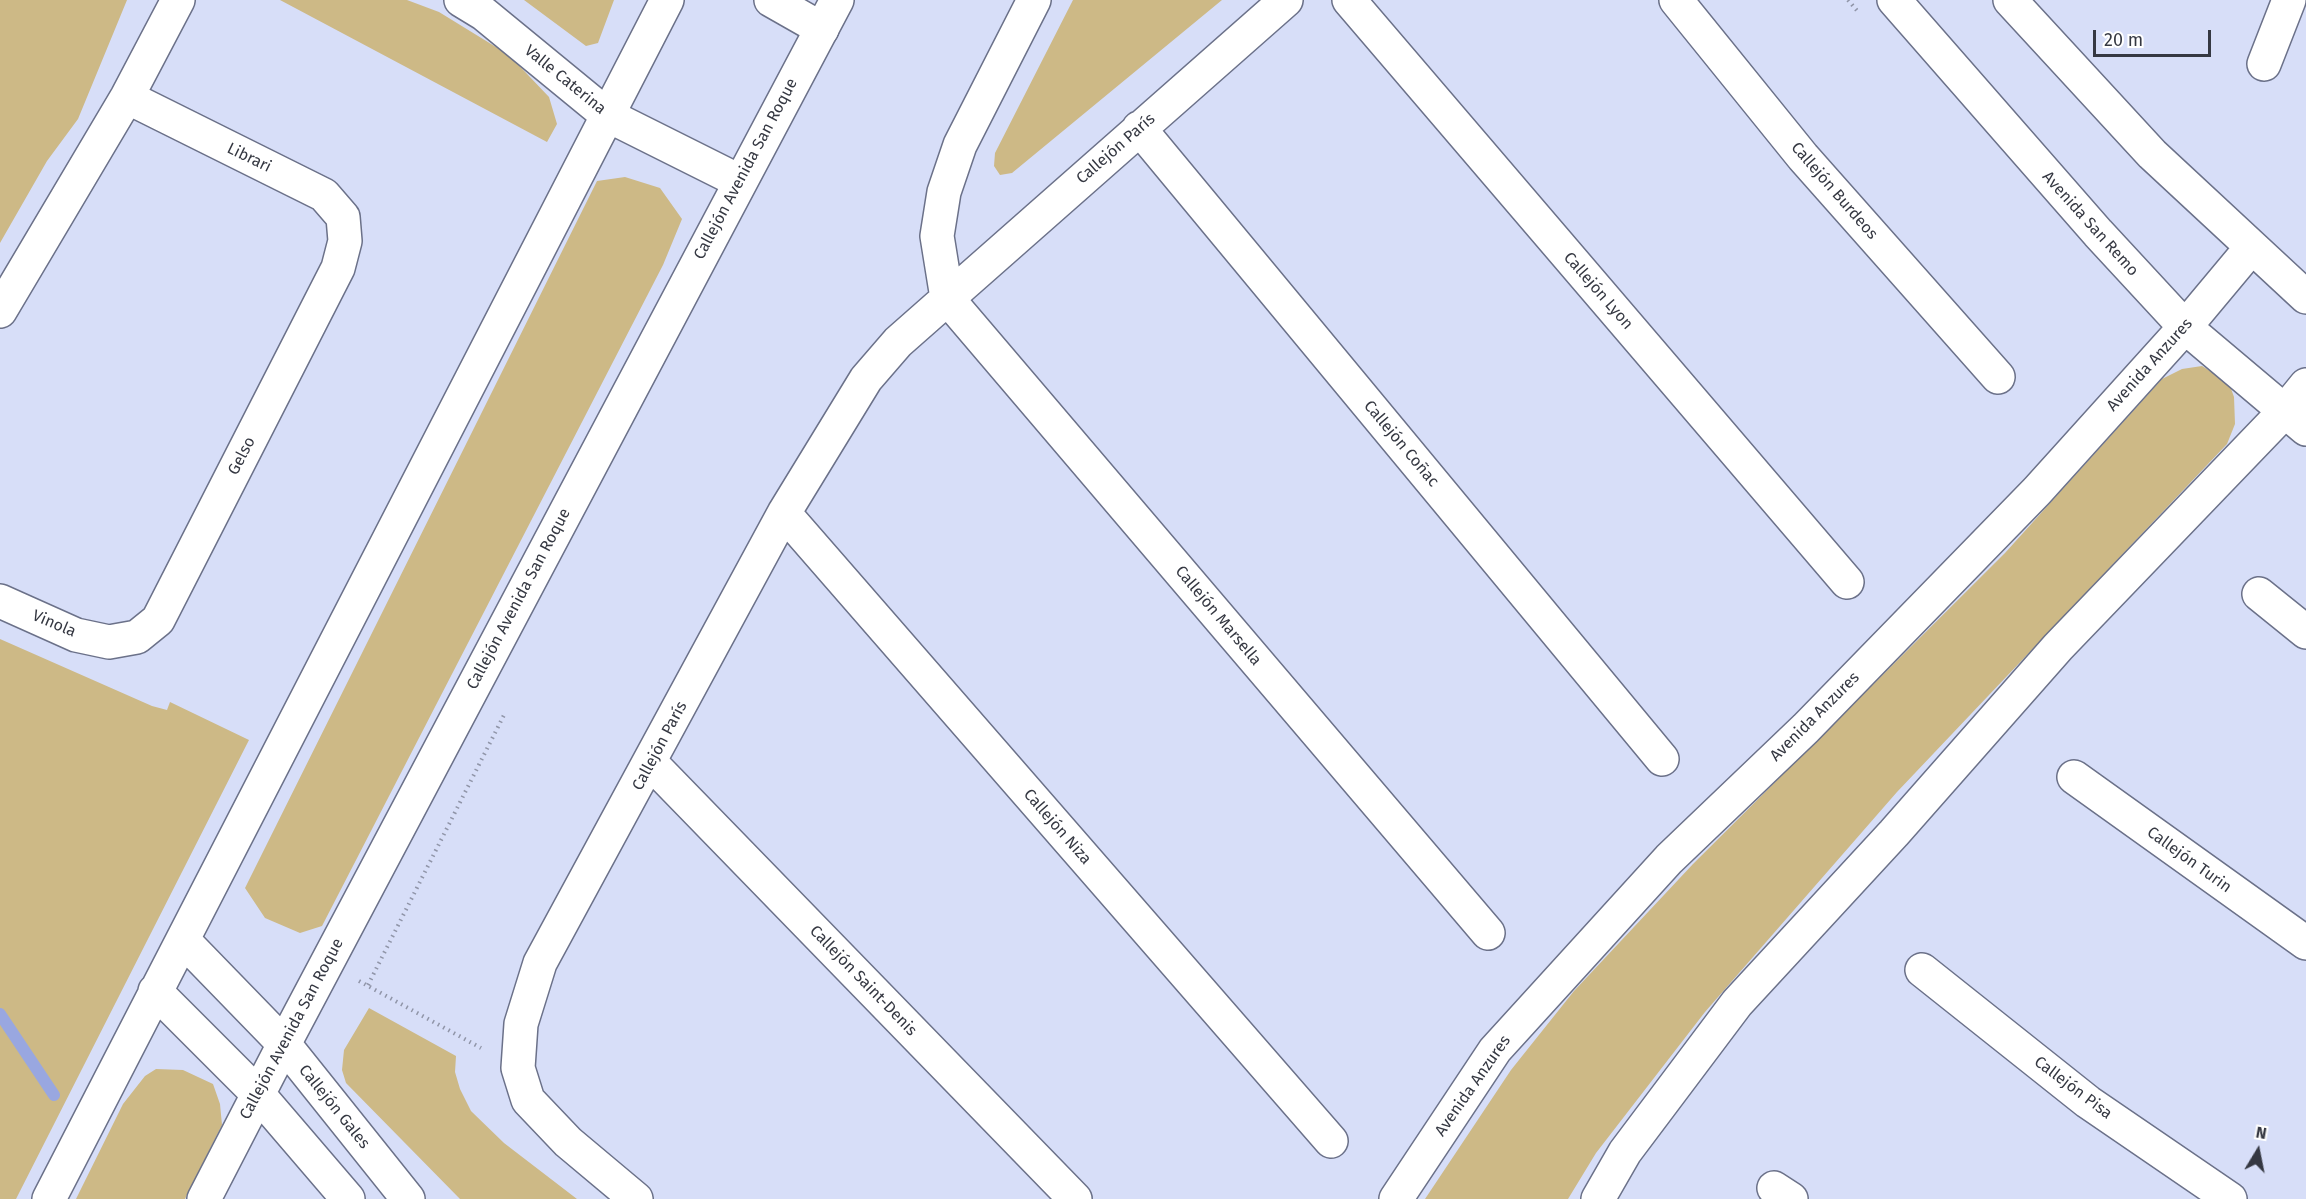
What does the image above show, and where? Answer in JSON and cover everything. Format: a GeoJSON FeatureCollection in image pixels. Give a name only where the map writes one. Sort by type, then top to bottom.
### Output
{"type":"FeatureCollection","features":[{"type":"Feature","properties":{"kind":"street"},"geometry":{"type":"LineString","coordinates":[[0,311],[127,97],[178,0]]}},
{"type":"Feature","properties":{"kind":"street","name":"Valle Caterina"},"geometry":{"type":"LineString","coordinates":[[461,0],[484,14],[607,115],[739,182]]}},
{"type":"Feature","properties":{"kind":"street"},"geometry":{"type":"LineString","coordinates":[[49,1199],[667,0]]}},
{"type":"Feature","properties":{"kind":"street"},"geometry":{"type":"LineString","coordinates":[[771,0],[822,29]]}},
{"type":"Feature","properties":{"kind":"street","name":"Callejón Avenida San Roque"},"geometry":{"type":"LineString","coordinates":[[204,1199],[837,0]]}},
{"type":"Feature","properties":{"kind":"street"},"geometry":{"type":"LineString","coordinates":[[947,298],[937,236],[944,192],[960,145],[1034,0]]}},
{"type":"Feature","properties":{"kind":"street","name":"Callejón París"},"geometry":{"type":"LineString","coordinates":[[636,1199],[568,1142],[528,1100],[518,1068],[521,1024],[540,963],[651,763],[784,513],[866,379],[898,342],[1286,0]]}},
{"type":"Feature","properties":{"kind":"street","name":"Callejón Lyon"},"geometry":{"type":"LineString","coordinates":[[1348,0],[1847,582]]}},
{"type":"Feature","properties":{"kind":"street","name":"Callejón Burdeos"},"geometry":{"type":"LineString","coordinates":[[1677,0],[1803,157],[1998,377]]}},
{"type":"Feature","properties":{"kind":"street","name":"Avenida San Remo"},"geometry":{"type":"LineString","coordinates":[[1894,0],[2098,233],[2185,327],[2295,421]]}},
{"type":"Feature","properties":{"kind":"street"},"geometry":{"type":"LineString","coordinates":[[2010,0],[2152,154],[2306,297]]}},
{"type":"Feature","properties":{"kind":"street"},"geometry":{"type":"LineString","coordinates":[[2264,64],[2289,0]]}},
{"type":"Feature","properties":{"kind":"street","name":"Librari"},"geometry":{"type":"LineString","coordinates":[[127,97],[324,195],[343,217],[345,241]]}},
{"type":"Feature","properties":{"kind":"street","name":"Callejón Coñac"},"geometry":{"type":"LineString","coordinates":[[1139,128],[1662,759]]}},
{"type":"Feature","properties":{"kind":"street","name":"Gelso"},"geometry":{"type":"LineString","coordinates":[[110,642],[137,637],[158,620],[338,268],[345,241]]}},
{"type":"Feature","properties":{"kind":"street","name":"Avenida Anzures"},"geometry":{"type":"LineString","coordinates":[[1396,1199],[1503,1041],[1669,859],[1806,728],[2037,491],[2185,327],[2251,248]]}},
{"type":"Feature","properties":{"kind":"street","name":"Callejón Marsella"},"geometry":{"type":"LineString","coordinates":[[947,298],[1488,933]]}},
{"type":"Feature","properties":{"kind":"street"},"geometry":{"type":"LineString","coordinates":[[1598,1199],[1625,1152],[1737,1003],[1894,833],[2058,647],[2295,421],[2306,385]]}},
{"type":"Feature","properties":{"kind":"street","name":"Callejón Niza"},"geometry":{"type":"LineString","coordinates":[[784,513],[1330,1141]]}},
{"type":"Feature","properties":{"kind":"street"},"geometry":{"type":"LineString","coordinates":[[2259,594],[2306,632]]}},
{"type":"Feature","properties":{"kind":"street","name":"Vinola"},"geometry":{"type":"LineString","coordinates":[[0,601],[76,635],[110,642]]}},
{"type":"Feature","properties":{"kind":"street","name":"Callejón Saint-Denis"},"geometry":{"type":"LineString","coordinates":[[651,763],[1075,1199]]}},
{"type":"Feature","properties":{"kind":"street","name":"Callejón Turin"},"geometry":{"type":"LineString","coordinates":[[2073,777],[2306,943]]}},
{"type":"Feature","properties":{"kind":"street","name":"Callejón Gales"},"geometry":{"type":"LineString","coordinates":[[183,940],[284,1044],[408,1199]]}},
{"type":"Feature","properties":{"kind":"street","name":"Callejón Pisa"},"geometry":{"type":"LineString","coordinates":[[1922,970],[2088,1102],[2230,1199]]}},
{"type":"Feature","properties":{"kind":"street"},"geometry":{"type":"LineString","coordinates":[[156,991],[258,1094],[348,1199]]}},
{"type":"Feature","properties":{"kind":"path"},"geometry":{"type":"LineString","coordinates":[[327,963],[518,1068]]}},
{"type":"Feature","properties":{"kind":"shaded area"},"geometry":{"type":"Polygon","coordinates":[[[0,0],[127,0],[78,119],[47,161],[0,243],[0,0]]]}},
{"type":"Feature","properties":{"kind":"shaded area"},"geometry":{"type":"Polygon","coordinates":[[[280,0],[407,0],[439,12],[509,55],[549,97],[557,124],[547,142],[280,0]]]}},
{"type":"Feature","properties":{"kind":"shaded area"},"geometry":{"type":"Polygon","coordinates":[[[524,0],[614,0],[598,43],[586,46],[524,0]]]}},
{"type":"Feature","properties":{"kind":"shaded area"},"geometry":{"type":"Polygon","coordinates":[[[1073,0],[1222,0],[1012,173],[1000,175],[994,166],[995,153],[1073,0]]]}},
{"type":"Feature","properties":{"kind":"shaded area"},"geometry":{"type":"Polygon","coordinates":[[[625,177],[660,188],[682,219],[663,265],[322,926],[300,933],[265,918],[245,888],[597,181],[625,177]]]}},
{"type":"Feature","properties":{"kind":"shaded area"},"geometry":{"type":"Polygon","coordinates":[[[2202,366],[2229,383],[2234,397],[2235,424],[2227,444],[1897,792],[1705,1012],[1596,1153],[1568,1199],[1425,1199],[1511,1070],[1574,991],[1693,864],[2005,553],[2162,379],[2182,369],[2202,366]]]}},
{"type":"Feature","properties":{"kind":"shaded area"},"geometry":{"type":"Polygon","coordinates":[[[0,639],[152,706],[167,710],[170,702],[249,740],[16,1199],[0,1199],[0,639]]]}},
{"type":"Feature","properties":{"kind":"shaded area"},"geometry":{"type":"Polygon","coordinates":[[[369,1008],[456,1056],[455,1072],[460,1089],[471,1111],[504,1143],[577,1199],[460,1199],[346,1083],[342,1070],[344,1050],[369,1008]]]}},
{"type":"Feature","properties":{"kind":"shaded area"},"geometry":{"type":"Polygon","coordinates":[[[156,1069],[183,1070],[213,1084],[220,1104],[222,1125],[185,1199],[76,1199],[123,1104],[145,1076],[156,1069]]]}},
{"type":"Feature","properties":{"kind":"waterway"},"geometry":{"type":"LineString","coordinates":[[0,1014],[54,1095]]}}]}
